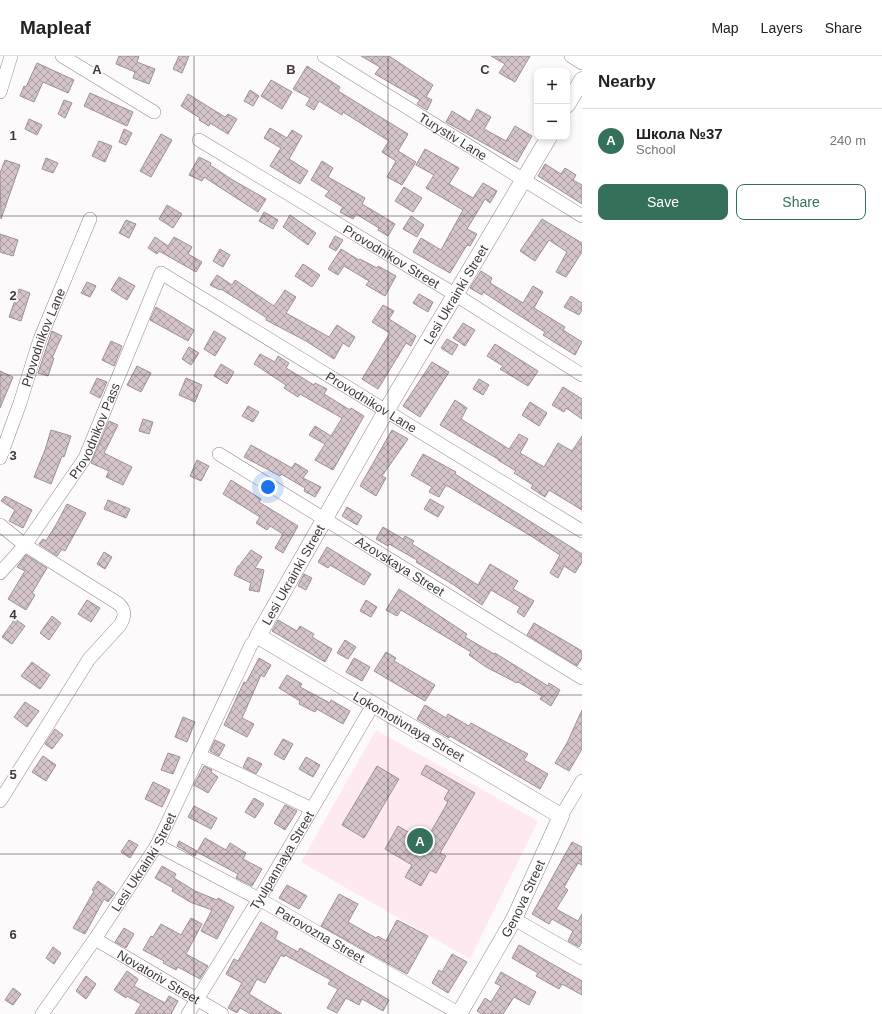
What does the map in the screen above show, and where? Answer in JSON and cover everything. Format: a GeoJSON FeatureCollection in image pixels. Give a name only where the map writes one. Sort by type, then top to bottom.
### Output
{"type":"FeatureCollection","features":[{"type":"Feature","properties":{"kind":"main road"},"geometry":{"type":"LineString","coordinates":[[568,104],[582,80]]}},
{"type":"Feature","properties":{"kind":"main road","name":"Lesi Ukrainki Street"},"geometry":{"type":"LineString","coordinates":[[258,636],[386,411],[547,140]]}},
{"type":"Feature","properties":{"kind":"main road","name":"Lokomotivnaya Street"},"geometry":{"type":"LineString","coordinates":[[258,636],[562,816]]}},
{"type":"Feature","properties":{"kind":"main road","name":"Genova Street"},"geometry":{"type":"LineString","coordinates":[[459,1014],[514,919],[562,816]]}},
{"type":"Feature","properties":{"kind":"street"},"geometry":{"type":"LineString","coordinates":[[0,92],[11,56]]}},
{"type":"Feature","properties":{"kind":"street"},"geometry":{"type":"LineString","coordinates":[[62,56],[154,112]]}},
{"type":"Feature","properties":{"kind":"street","name":"Turystiv Lane"},"geometry":{"type":"LineString","coordinates":[[324,56],[582,216]]}},
{"type":"Feature","properties":{"kind":"street"},"geometry":{"type":"LineString","coordinates":[[571,56],[582,63]]}},
{"type":"Feature","properties":{"kind":"street","name":"Provodnikov Street"},"geometry":{"type":"LineString","coordinates":[[199,140],[456,295],[582,375]]}},
{"type":"Feature","properties":{"kind":"street","name":"Provodnikov Lane"},"geometry":{"type":"LineString","coordinates":[[0,458],[20,403],[40,339],[90,219]]}},
{"type":"Feature","properties":{"kind":"street","name":"Provodnikov Lane"},"geometry":{"type":"LineString","coordinates":[[161,274],[582,531]]}},
{"type":"Feature","properties":{"kind":"street","name":"Provodnikov Pass"},"geometry":{"type":"LineString","coordinates":[[0,573],[25,545],[85,458],[161,274]]}},
{"type":"Feature","properties":{"kind":"street","name":"Azovskaya Street"},"geometry":{"type":"LineString","coordinates":[[219,454],[582,678]]}},
{"type":"Feature","properties":{"kind":"street"},"geometry":{"type":"LineString","coordinates":[[0,525],[25,545],[124,609],[124,619],[89,659],[0,801]]}},
{"type":"Feature","properties":{"kind":"street","name":"Lesi Ukrainki Street"},"geometry":{"type":"LineString","coordinates":[[42,1014],[95,939],[158,845],[250,645],[258,636]]}},
{"type":"Feature","properties":{"kind":"street","name":"Tyulpannaya Street"},"geometry":{"type":"LineString","coordinates":[[188,1014],[259,899],[373,705]]}},
{"type":"Feature","properties":{"kind":"street"},"geometry":{"type":"LineString","coordinates":[[199,755],[312,809]]}},
{"type":"Feature","properties":{"kind":"street","name":"Genova Street"},"geometry":{"type":"LineString","coordinates":[[562,816],[582,781]]}},
{"type":"Feature","properties":{"kind":"street","name":"Parovozna Street"},"geometry":{"type":"LineString","coordinates":[[158,845],[259,899],[459,1014]]}},
{"type":"Feature","properties":{"kind":"street"},"geometry":{"type":"LineString","coordinates":[[514,919],[582,958]]}},
{"type":"Feature","properties":{"kind":"street","name":"Novatoriv Street"},"geometry":{"type":"LineString","coordinates":[[95,939],[222,1014]]}},
{"type":"Feature","properties":{"kind":"shaded area"},"geometry":{"type":"Polygon","coordinates":[[[376,730],[538,821],[470,959],[301,862],[376,730]]]}},
{"type":"Feature","properties":{"kind":"building"},"geometry":{"type":"Polygon","coordinates":[[[119,56],[139,56],[137,62],[155,69],[149,84],[133,78],[135,72],[116,64],[119,56]]]}},
{"type":"Feature","properties":{"kind":"building"},"geometry":{"type":"Polygon","coordinates":[[[179,56],[189,56],[182,73],[173,69],[179,56]]]}},
{"type":"Feature","properties":{"kind":"building"},"geometry":{"type":"Polygon","coordinates":[[[361,56],[389,56],[433,85],[426,97],[432,100],[427,110],[417,104],[420,100],[375,74],[380,67],[361,56]]]}},
{"type":"Feature","properties":{"kind":"building"},"geometry":{"type":"Polygon","coordinates":[[[491,56],[530,56],[515,82],[499,73],[505,64],[491,56]]]}},
{"type":"Feature","properties":{"kind":"building"},"geometry":{"type":"Polygon","coordinates":[[[37,63],[74,80],[68,93],[43,82],[34,102],[20,96],[24,86],[26,87],[37,63]]]}},
{"type":"Feature","properties":{"kind":"building"},"geometry":{"type":"Polygon","coordinates":[[[307,66],[340,87],[338,91],[408,134],[398,151],[416,162],[402,185],[387,177],[396,161],[382,152],[389,141],[343,112],[342,115],[319,101],[314,110],[306,105],[310,98],[293,89],[307,66]]]}},
{"type":"Feature","properties":{"kind":"building"},"geometry":{"type":"Polygon","coordinates":[[[271,80],[292,92],[282,109],[261,96],[271,80]]]}},
{"type":"Feature","properties":{"kind":"building"},"geometry":{"type":"Polygon","coordinates":[[[250,90],[259,96],[253,106],[244,101],[250,90]]]}},
{"type":"Feature","properties":{"kind":"building"},"geometry":{"type":"Polygon","coordinates":[[[90,93],[133,112],[127,126],[84,106],[90,93]]]}},
{"type":"Feature","properties":{"kind":"building"},"geometry":{"type":"Polygon","coordinates":[[[188,94],[225,117],[228,114],[237,119],[228,134],[210,123],[209,126],[199,120],[200,118],[181,106],[188,94]]]}},
{"type":"Feature","properties":{"kind":"building"},"geometry":{"type":"Polygon","coordinates":[[[64,100],[72,103],[65,118],[58,114],[64,100]]]}},
{"type":"Feature","properties":{"kind":"building"},"geometry":{"type":"Polygon","coordinates":[[[477,109],[491,117],[484,129],[506,141],[515,126],[532,136],[517,162],[446,122],[452,111],[470,122],[477,109]]]}},
{"type":"Feature","properties":{"kind":"building"},"geometry":{"type":"Polygon","coordinates":[[[29,119],[42,125],[37,135],[25,129],[29,119]]]}},
{"type":"Feature","properties":{"kind":"building"},"geometry":{"type":"Polygon","coordinates":[[[270,128],[287,138],[292,130],[302,136],[289,159],[308,171],[300,184],[270,166],[281,148],[264,138],[270,128]]]}},
{"type":"Feature","properties":{"kind":"building"},"geometry":{"type":"Polygon","coordinates":[[[124,129],[132,133],[126,145],[119,142],[124,129]]]}},
{"type":"Feature","properties":{"kind":"building"},"geometry":{"type":"Polygon","coordinates":[[[161,134],[172,140],[151,177],[140,171],[161,134]]]}},
{"type":"Feature","properties":{"kind":"building"},"geometry":{"type":"Polygon","coordinates":[[[99,141],[112,146],[105,162],[92,156],[99,141]]]}},
{"type":"Feature","properties":{"kind":"building"},"geometry":{"type":"Polygon","coordinates":[[[425,149],[459,168],[449,184],[473,198],[483,183],[497,191],[490,203],[485,199],[467,229],[477,234],[470,246],[467,245],[450,273],[413,252],[421,238],[441,250],[463,210],[426,188],[434,175],[416,165],[425,149]]]}},
{"type":"Feature","properties":{"kind":"building"},"geometry":{"type":"Polygon","coordinates":[[[199,157],[211,163],[210,165],[231,179],[266,199],[258,212],[204,177],[202,181],[189,175],[199,157]]]}},
{"type":"Feature","properties":{"kind":"building"},"geometry":{"type":"Polygon","coordinates":[[[46,158],[58,163],[53,173],[42,169],[46,158]]]}},
{"type":"Feature","properties":{"kind":"building"},"geometry":{"type":"Polygon","coordinates":[[[5,160],[20,165],[1,219],[0,173],[5,160]]]}},
{"type":"Feature","properties":{"kind":"building"},"geometry":{"type":"Polygon","coordinates":[[[322,161],[333,168],[328,177],[365,198],[362,204],[395,224],[388,236],[378,230],[379,228],[356,214],[353,219],[340,212],[343,207],[325,196],[329,191],[311,180],[322,161]]]}},
{"type":"Feature","properties":{"kind":"building"},"geometry":{"type":"Polygon","coordinates":[[[545,164],[561,174],[565,168],[576,175],[573,180],[582,185],[582,204],[538,176],[545,164]]]}},
{"type":"Feature","properties":{"kind":"building"},"geometry":{"type":"Polygon","coordinates":[[[404,187],[422,198],[413,212],[395,201],[404,187]]]}},
{"type":"Feature","properties":{"kind":"building"},"geometry":{"type":"Polygon","coordinates":[[[167,205],[182,214],[173,228],[159,219],[167,205]]]}},
{"type":"Feature","properties":{"kind":"building"},"geometry":{"type":"Polygon","coordinates":[[[264,212],[278,220],[273,229],[259,221],[264,212]]]}},
{"type":"Feature","properties":{"kind":"building"},"geometry":{"type":"Polygon","coordinates":[[[290,215],[316,233],[308,245],[283,227],[290,215]]]}},
{"type":"Feature","properties":{"kind":"building"},"geometry":{"type":"Polygon","coordinates":[[[411,216],[424,225],[417,237],[403,229],[411,216]]]}},
{"type":"Feature","properties":{"kind":"building"},"geometry":{"type":"Polygon","coordinates":[[[542,219],[582,243],[582,252],[566,277],[556,272],[567,252],[549,240],[535,261],[520,251],[542,219]]]}},
{"type":"Feature","properties":{"kind":"building"},"geometry":{"type":"Polygon","coordinates":[[[126,220],[136,224],[129,238],[119,233],[126,220]]]}},
{"type":"Feature","properties":{"kind":"building"},"geometry":{"type":"Polygon","coordinates":[[[0,234],[18,240],[13,256],[0,252],[0,234]]]}},
{"type":"Feature","properties":{"kind":"building"},"geometry":{"type":"Polygon","coordinates":[[[335,236],[343,240],[336,251],[329,247],[335,236]]]}},
{"type":"Feature","properties":{"kind":"building"},"geometry":{"type":"Polygon","coordinates":[[[155,237],[168,246],[174,237],[192,247],[188,254],[202,262],[196,272],[159,251],[157,254],[148,248],[155,237]]]}},
{"type":"Feature","properties":{"kind":"building"},"geometry":{"type":"Polygon","coordinates":[[[220,249],[230,255],[223,267],[213,261],[220,249]]]}},
{"type":"Feature","properties":{"kind":"building"},"geometry":{"type":"Polygon","coordinates":[[[341,249],[359,260],[360,259],[377,268],[378,266],[396,276],[385,296],[366,285],[369,281],[344,266],[338,275],[328,269],[341,249]]]}},
{"type":"Feature","properties":{"kind":"building"},"geometry":{"type":"Polygon","coordinates":[[[303,264],[320,275],[312,287],[295,276],[303,264]]]}},
{"type":"Feature","properties":{"kind":"building"},"geometry":{"type":"Polygon","coordinates":[[[481,271],[492,278],[490,283],[523,303],[533,286],[543,292],[534,308],[565,327],[563,330],[582,342],[575,355],[543,335],[545,332],[483,292],[482,295],[470,288],[481,271]]]}},
{"type":"Feature","properties":{"kind":"building"},"geometry":{"type":"Polygon","coordinates":[[[217,275],[232,285],[235,280],[274,306],[285,290],[296,297],[286,313],[329,337],[337,325],[355,337],[349,347],[343,343],[334,359],[306,341],[266,320],[267,318],[221,289],[220,290],[210,285],[217,275]]]}},
{"type":"Feature","properties":{"kind":"building"},"geometry":{"type":"Polygon","coordinates":[[[119,277],[135,286],[127,300],[111,290],[119,277]]]}},
{"type":"Feature","properties":{"kind":"building"},"geometry":{"type":"Polygon","coordinates":[[[87,282],[96,286],[90,297],[81,293],[87,282]]]}},
{"type":"Feature","properties":{"kind":"building"},"geometry":{"type":"Polygon","coordinates":[[[19,289],[30,293],[21,321],[9,317],[19,289]]]}},
{"type":"Feature","properties":{"kind":"building"},"geometry":{"type":"Polygon","coordinates":[[[419,294],[433,302],[428,312],[413,303],[419,294]]]}},
{"type":"Feature","properties":{"kind":"building"},"geometry":{"type":"Polygon","coordinates":[[[571,296],[582,303],[582,310],[579,315],[564,307],[571,296]]]}},
{"type":"Feature","properties":{"kind":"building"},"geometry":{"type":"Polygon","coordinates":[[[383,305],[394,311],[389,319],[416,336],[411,346],[406,343],[378,389],[362,379],[390,333],[372,322],[383,305]]]}},
{"type":"Feature","properties":{"kind":"building"},"geometry":{"type":"Polygon","coordinates":[[[156,307],[194,330],[188,341],[150,320],[156,307]]]}},
{"type":"Feature","properties":{"kind":"building"},"geometry":{"type":"Polygon","coordinates":[[[463,323],[475,330],[465,346],[453,338],[463,323]]]}},
{"type":"Feature","properties":{"kind":"building"},"geometry":{"type":"Polygon","coordinates":[[[52,331],[62,336],[52,358],[54,358],[48,376],[38,373],[52,331]]]}},
{"type":"Feature","properties":{"kind":"building"},"geometry":{"type":"Polygon","coordinates":[[[214,331],[226,338],[215,356],[204,349],[214,331]]]}},
{"type":"Feature","properties":{"kind":"building"},"geometry":{"type":"Polygon","coordinates":[[[447,339],[458,345],[452,355],[441,348],[447,339]]]}},
{"type":"Feature","properties":{"kind":"building"},"geometry":{"type":"Polygon","coordinates":[[[111,341],[122,346],[114,366],[102,360],[111,341]]]}},
{"type":"Feature","properties":{"kind":"building"},"geometry":{"type":"Polygon","coordinates":[[[495,344],[538,371],[528,386],[500,369],[503,366],[487,356],[495,344]]]}},
{"type":"Feature","properties":{"kind":"building"},"geometry":{"type":"Polygon","coordinates":[[[189,347],[199,353],[191,365],[182,359],[189,347]]]}},
{"type":"Feature","properties":{"kind":"building"},"geometry":{"type":"Polygon","coordinates":[[[260,354],[275,362],[278,356],[289,363],[286,368],[314,385],[315,383],[327,389],[324,394],[350,410],[351,408],[364,416],[333,470],[315,460],[325,444],[309,435],[315,426],[331,436],[342,418],[300,394],[298,397],[284,388],[286,385],[254,364],[260,354]]]}},
{"type":"Feature","properties":{"kind":"building"},"geometry":{"type":"Polygon","coordinates":[[[432,362],[449,372],[420,417],[403,406],[432,362]]]}},
{"type":"Feature","properties":{"kind":"building"},"geometry":{"type":"Polygon","coordinates":[[[221,364],[234,372],[227,384],[214,376],[221,364]]]}},
{"type":"Feature","properties":{"kind":"building"},"geometry":{"type":"Polygon","coordinates":[[[137,366],[151,373],[141,392],[127,385],[137,366]]]}},
{"type":"Feature","properties":{"kind":"building"},"geometry":{"type":"Polygon","coordinates":[[[0,371],[13,377],[0,408],[0,371]]]}},
{"type":"Feature","properties":{"kind":"building"},"geometry":{"type":"Polygon","coordinates":[[[97,378],[107,382],[100,398],[90,393],[97,378]]]}},
{"type":"Feature","properties":{"kind":"building"},"geometry":{"type":"Polygon","coordinates":[[[186,378],[202,385],[195,402],[179,395],[186,378]]]}},
{"type":"Feature","properties":{"kind":"building"},"geometry":{"type":"Polygon","coordinates":[[[479,379],[489,385],[483,395],[473,389],[479,379]]]}},
{"type":"Feature","properties":{"kind":"building"},"geometry":{"type":"Polygon","coordinates":[[[563,387],[582,399],[582,419],[566,408],[564,412],[552,405],[563,387]]]}},
{"type":"Feature","properties":{"kind":"building"},"geometry":{"type":"Polygon","coordinates":[[[455,400],[467,408],[461,419],[509,449],[519,434],[528,439],[520,453],[544,467],[558,443],[572,451],[582,436],[582,510],[549,490],[545,497],[531,488],[533,485],[514,473],[516,471],[440,425],[455,400]]]}},
{"type":"Feature","properties":{"kind":"building"},"geometry":{"type":"Polygon","coordinates":[[[530,402],[547,413],[539,426],[522,415],[530,402]]]}},
{"type":"Feature","properties":{"kind":"building"},"geometry":{"type":"Polygon","coordinates":[[[248,406],[259,412],[253,422],[242,416],[248,406]]]}},
{"type":"Feature","properties":{"kind":"building"},"geometry":{"type":"Polygon","coordinates":[[[143,419],[153,422],[149,434],[139,431],[143,419]]]}},
{"type":"Feature","properties":{"kind":"building"},"geometry":{"type":"Polygon","coordinates":[[[109,421],[118,425],[104,453],[132,467],[123,485],[106,477],[109,471],[91,463],[109,421]]]}},
{"type":"Feature","properties":{"kind":"building"},"geometry":{"type":"Polygon","coordinates":[[[51,430],[71,436],[64,457],[62,456],[51,484],[34,477],[51,430]]]}},
{"type":"Feature","properties":{"kind":"building"},"geometry":{"type":"Polygon","coordinates":[[[392,430],[408,439],[382,476],[386,478],[376,496],[360,486],[392,430]]]}},
{"type":"Feature","properties":{"kind":"building"},"geometry":{"type":"Polygon","coordinates":[[[251,445],[292,468],[295,463],[308,471],[303,478],[321,487],[315,497],[304,491],[305,488],[281,474],[280,476],[244,457],[251,445]]]}},
{"type":"Feature","properties":{"kind":"building"},"geometry":{"type":"Polygon","coordinates":[[[423,454],[456,472],[455,474],[582,554],[582,562],[575,573],[564,566],[558,578],[550,573],[560,555],[446,485],[439,497],[429,492],[432,487],[411,475],[423,454]]]}},
{"type":"Feature","properties":{"kind":"building"},"geometry":{"type":"Polygon","coordinates":[[[197,460],[209,466],[201,481],[190,476],[197,460]]]}},
{"type":"Feature","properties":{"kind":"building"},"geometry":{"type":"Polygon","coordinates":[[[231,480],[261,499],[259,502],[298,526],[283,553],[275,548],[283,534],[270,526],[267,530],[256,523],[260,517],[223,494],[231,480]]]}},
{"type":"Feature","properties":{"kind":"building"},"geometry":{"type":"Polygon","coordinates":[[[5,496],[32,510],[23,528],[9,521],[15,510],[1,501],[5,496]]]}},
{"type":"Feature","properties":{"kind":"building"},"geometry":{"type":"Polygon","coordinates":[[[430,499],[444,507],[438,517],[424,509],[430,499]]]}},
{"type":"Feature","properties":{"kind":"building"},"geometry":{"type":"Polygon","coordinates":[[[108,500],[130,509],[126,518],[104,509],[108,500]]]}},
{"type":"Feature","properties":{"kind":"building"},"geometry":{"type":"Polygon","coordinates":[[[67,504],[86,513],[65,551],[62,549],[57,556],[39,544],[43,539],[46,541],[67,504]]]}},
{"type":"Feature","properties":{"kind":"building"},"geometry":{"type":"Polygon","coordinates":[[[347,507],[362,516],[357,525],[342,516],[347,507]]]}},
{"type":"Feature","properties":{"kind":"building"},"geometry":{"type":"Polygon","coordinates":[[[383,527],[403,539],[405,536],[414,541],[412,544],[478,585],[490,564],[518,581],[513,589],[534,601],[524,617],[517,612],[520,607],[491,590],[482,605],[454,585],[416,562],[417,560],[389,544],[388,546],[376,539],[383,527]]]}},
{"type":"Feature","properties":{"kind":"building"},"geometry":{"type":"Polygon","coordinates":[[[327,547],[371,574],[364,585],[330,565],[328,568],[318,562],[327,547]]]}},
{"type":"Feature","properties":{"kind":"building"},"geometry":{"type":"Polygon","coordinates":[[[251,550],[262,557],[255,568],[264,570],[259,592],[249,590],[251,583],[234,575],[238,566],[251,550]]]}},
{"type":"Feature","properties":{"kind":"building"},"geometry":{"type":"Polygon","coordinates":[[[104,552],[112,557],[105,569],[97,564],[104,552]]]}},
{"type":"Feature","properties":{"kind":"building"},"geometry":{"type":"Polygon","coordinates":[[[26,555],[47,568],[32,593],[35,595],[26,610],[8,599],[25,571],[17,567],[26,555]]]}},
{"type":"Feature","properties":{"kind":"building"},"geometry":{"type":"Polygon","coordinates":[[[304,574],[312,578],[306,590],[298,586],[304,574]]]}},
{"type":"Feature","properties":{"kind":"building"},"geometry":{"type":"Polygon","coordinates":[[[399,589],[467,634],[465,637],[494,654],[495,653],[548,686],[549,683],[560,690],[551,706],[540,699],[542,696],[518,682],[517,683],[486,667],[469,655],[471,652],[401,610],[397,616],[386,610],[399,589]]]}},
{"type":"Feature","properties":{"kind":"building"},"geometry":{"type":"Polygon","coordinates":[[[87,600],[100,608],[91,622],[78,614],[87,600]]]}},
{"type":"Feature","properties":{"kind":"building"},"geometry":{"type":"Polygon","coordinates":[[[366,600],[377,607],[371,617],[360,611],[366,600]]]}},
{"type":"Feature","properties":{"kind":"building"},"geometry":{"type":"Polygon","coordinates":[[[52,616],[61,623],[49,640],[40,633],[52,616]]]}},
{"type":"Feature","properties":{"kind":"building"},"geometry":{"type":"Polygon","coordinates":[[[15,619],[25,626],[12,644],[2,637],[15,619]]]}},
{"type":"Feature","properties":{"kind":"building"},"geometry":{"type":"Polygon","coordinates":[[[278,620],[297,631],[300,626],[314,634],[312,637],[332,649],[325,662],[272,631],[278,620]]]}},
{"type":"Feature","properties":{"kind":"building"},"geometry":{"type":"Polygon","coordinates":[[[534,623],[582,651],[582,658],[577,666],[527,635],[534,623]]]}},
{"type":"Feature","properties":{"kind":"building"},"geometry":{"type":"Polygon","coordinates":[[[345,640],[356,647],[348,659],[337,653],[345,640]]]}},
{"type":"Feature","properties":{"kind":"building"},"geometry":{"type":"Polygon","coordinates":[[[386,652],[396,658],[394,661],[435,685],[425,701],[374,671],[386,652]]]}},
{"type":"Feature","properties":{"kind":"building"},"geometry":{"type":"Polygon","coordinates":[[[259,658],[271,665],[264,677],[261,675],[242,718],[254,724],[247,737],[224,725],[244,682],[246,683],[259,658]]]}},
{"type":"Feature","properties":{"kind":"building"},"geometry":{"type":"Polygon","coordinates":[[[354,658],[370,667],[362,681],[346,672],[354,658]]]}},
{"type":"Feature","properties":{"kind":"building"},"geometry":{"type":"Polygon","coordinates":[[[32,662],[50,675],[40,689],[21,676],[32,662]]]}},
{"type":"Feature","properties":{"kind":"building"},"geometry":{"type":"Polygon","coordinates":[[[287,675],[302,684],[300,687],[330,703],[331,700],[350,711],[343,724],[317,709],[315,712],[299,704],[300,701],[279,688],[287,675]]]}},
{"type":"Feature","properties":{"kind":"building"},"geometry":{"type":"Polygon","coordinates":[[[25,702],[39,711],[27,727],[14,717],[25,702]]]}},
{"type":"Feature","properties":{"kind":"building"},"geometry":{"type":"Polygon","coordinates":[[[425,705],[446,718],[448,714],[469,726],[471,723],[528,754],[524,760],[548,774],[540,789],[450,736],[449,738],[417,719],[425,705]]]}},
{"type":"Feature","properties":{"kind":"building"},"geometry":{"type":"Polygon","coordinates":[[[582,710],[582,749],[569,771],[555,763],[567,743],[582,710]]]}},
{"type":"Feature","properties":{"kind":"building"},"geometry":{"type":"Polygon","coordinates":[[[183,717],[195,722],[187,742],[175,737],[183,717]]]}},
{"type":"Feature","properties":{"kind":"building"},"geometry":{"type":"Polygon","coordinates":[[[55,729],[63,735],[52,749],[45,744],[55,729]]]}},
{"type":"Feature","properties":{"kind":"building"},"geometry":{"type":"Polygon","coordinates":[[[283,739],[293,744],[284,760],[274,754],[283,739]]]}},
{"type":"Feature","properties":{"kind":"building"},"geometry":{"type":"Polygon","coordinates":[[[215,740],[225,745],[219,756],[210,751],[215,740]]]}},
{"type":"Feature","properties":{"kind":"building"},"geometry":{"type":"Polygon","coordinates":[[[168,753],[180,757],[173,774],[161,770],[168,753]]]}},
{"type":"Feature","properties":{"kind":"building"},"geometry":{"type":"Polygon","coordinates":[[[43,756],[56,765],[46,781],[32,772],[43,756]]]}},
{"type":"Feature","properties":{"kind":"building"},"geometry":{"type":"Polygon","coordinates":[[[248,757],[262,764],[256,774],[243,767],[248,757]]]}},
{"type":"Feature","properties":{"kind":"building"},"geometry":{"type":"Polygon","coordinates":[[[306,757],[320,765],[313,777],[299,769],[306,757]]]}},
{"type":"Feature","properties":{"kind":"building"},"geometry":{"type":"Polygon","coordinates":[[[426,765],[475,793],[440,853],[446,856],[436,873],[430,870],[421,886],[405,877],[412,865],[385,849],[398,826],[425,842],[448,802],[444,799],[449,790],[421,774],[426,765]]]}},
{"type":"Feature","properties":{"kind":"building"},"geometry":{"type":"Polygon","coordinates":[[[204,766],[212,770],[211,772],[218,777],[208,793],[194,785],[204,766]]]}},
{"type":"Feature","properties":{"kind":"building"},"geometry":{"type":"Polygon","coordinates":[[[377,766],[399,779],[364,838],[342,825],[377,766]]]}},
{"type":"Feature","properties":{"kind":"building"},"geometry":{"type":"Polygon","coordinates":[[[153,782],[170,790],[162,807],[145,799],[153,782]]]}},
{"type":"Feature","properties":{"kind":"building"},"geometry":{"type":"Polygon","coordinates":[[[254,798],[264,804],[255,818],[245,812],[254,798]]]}},
{"type":"Feature","properties":{"kind":"building"},"geometry":{"type":"Polygon","coordinates":[[[285,805],[297,811],[285,830],[274,823],[285,805]]]}},
{"type":"Feature","properties":{"kind":"building"},"geometry":{"type":"Polygon","coordinates":[[[194,806],[217,818],[211,829],[188,817],[194,806]]]}},
{"type":"Feature","properties":{"kind":"building"},"geometry":{"type":"Polygon","coordinates":[[[205,838],[226,850],[230,843],[246,853],[243,859],[262,869],[252,886],[236,878],[238,874],[197,852],[205,838]]]}},
{"type":"Feature","properties":{"kind":"building"},"geometry":{"type":"Polygon","coordinates":[[[129,840],[138,845],[130,858],[121,852],[129,840]]]}},
{"type":"Feature","properties":{"kind":"building"},"geometry":{"type":"Polygon","coordinates":[[[179,841],[197,851],[195,856],[177,846],[179,841]]]}},
{"type":"Feature","properties":{"kind":"building"},"geometry":{"type":"Polygon","coordinates":[[[572,842],[582,847],[582,865],[578,863],[564,887],[568,890],[556,909],[578,921],[582,914],[582,942],[579,947],[568,941],[573,931],[552,919],[549,924],[532,914],[572,842]]]}},
{"type":"Feature","properties":{"kind":"building"},"geometry":{"type":"Polygon","coordinates":[[[162,866],[176,874],[174,878],[195,891],[217,900],[218,898],[234,907],[217,939],[201,931],[212,910],[190,902],[172,891],[173,888],[155,878],[162,866]]]}},
{"type":"Feature","properties":{"kind":"building"},"geometry":{"type":"Polygon","coordinates":[[[98,881],[115,893],[108,902],[104,899],[85,934],[73,928],[98,881]]]}},
{"type":"Feature","properties":{"kind":"building"},"geometry":{"type":"Polygon","coordinates":[[[287,885],[307,896],[299,909],[279,898],[287,885]]]}},
{"type":"Feature","properties":{"kind":"building"},"geometry":{"type":"Polygon","coordinates":[[[339,894],[358,904],[348,922],[376,938],[378,936],[386,941],[397,920],[428,936],[407,974],[321,926],[339,894]]]}},
{"type":"Feature","properties":{"kind":"building"},"geometry":{"type":"Polygon","coordinates":[[[191,918],[202,924],[186,954],[208,966],[200,979],[178,967],[176,970],[163,963],[164,961],[143,950],[151,936],[153,937],[161,924],[181,935],[191,918]]]}},
{"type":"Feature","properties":{"kind":"building"},"geometry":{"type":"Polygon","coordinates":[[[261,922],[278,932],[275,939],[298,952],[300,948],[389,1000],[383,1011],[362,999],[359,1005],[346,998],[337,1013],[327,1008],[338,989],[328,984],[331,980],[285,955],[284,957],[281,955],[265,983],[257,979],[249,994],[282,1014],[251,1014],[240,1008],[237,1013],[228,1008],[242,983],[226,974],[234,959],[238,961],[261,922]]]}},
{"type":"Feature","properties":{"kind":"building"},"geometry":{"type":"Polygon","coordinates":[[[124,928],[134,934],[126,948],[115,942],[124,928]]]}},
{"type":"Feature","properties":{"kind":"building"},"geometry":{"type":"Polygon","coordinates":[[[519,945],[582,981],[582,995],[562,984],[559,989],[536,976],[538,973],[512,958],[519,945]]]}},
{"type":"Feature","properties":{"kind":"building"},"geometry":{"type":"Polygon","coordinates":[[[53,947],[61,953],[54,964],[46,958],[53,947]]]}},
{"type":"Feature","properties":{"kind":"building"},"geometry":{"type":"Polygon","coordinates":[[[452,954],[467,962],[448,993],[432,983],[439,970],[442,972],[452,954]]]}},
{"type":"Feature","properties":{"kind":"building"},"geometry":{"type":"Polygon","coordinates":[[[127,971],[138,979],[134,986],[165,1003],[169,996],[178,1001],[171,1014],[135,1014],[141,1004],[127,996],[126,998],[114,990],[127,971]]]}},
{"type":"Feature","properties":{"kind":"building"},"geometry":{"type":"Polygon","coordinates":[[[501,972],[536,992],[529,1005],[514,997],[503,1014],[482,1014],[477,1011],[485,998],[491,1002],[501,986],[495,983],[501,972]]]}},
{"type":"Feature","properties":{"kind":"building"},"geometry":{"type":"Polygon","coordinates":[[[86,976],[96,984],[86,999],[76,991],[86,976]]]}},
{"type":"Feature","properties":{"kind":"building"},"geometry":{"type":"Polygon","coordinates":[[[13,988],[21,994],[13,1005],[5,1000],[13,988]]]}},
{"type":"Feature","properties":{"kind":"place","name":"Школа №37"},"geometry":{"type":"Point","coordinates":[420,841]}}]}
